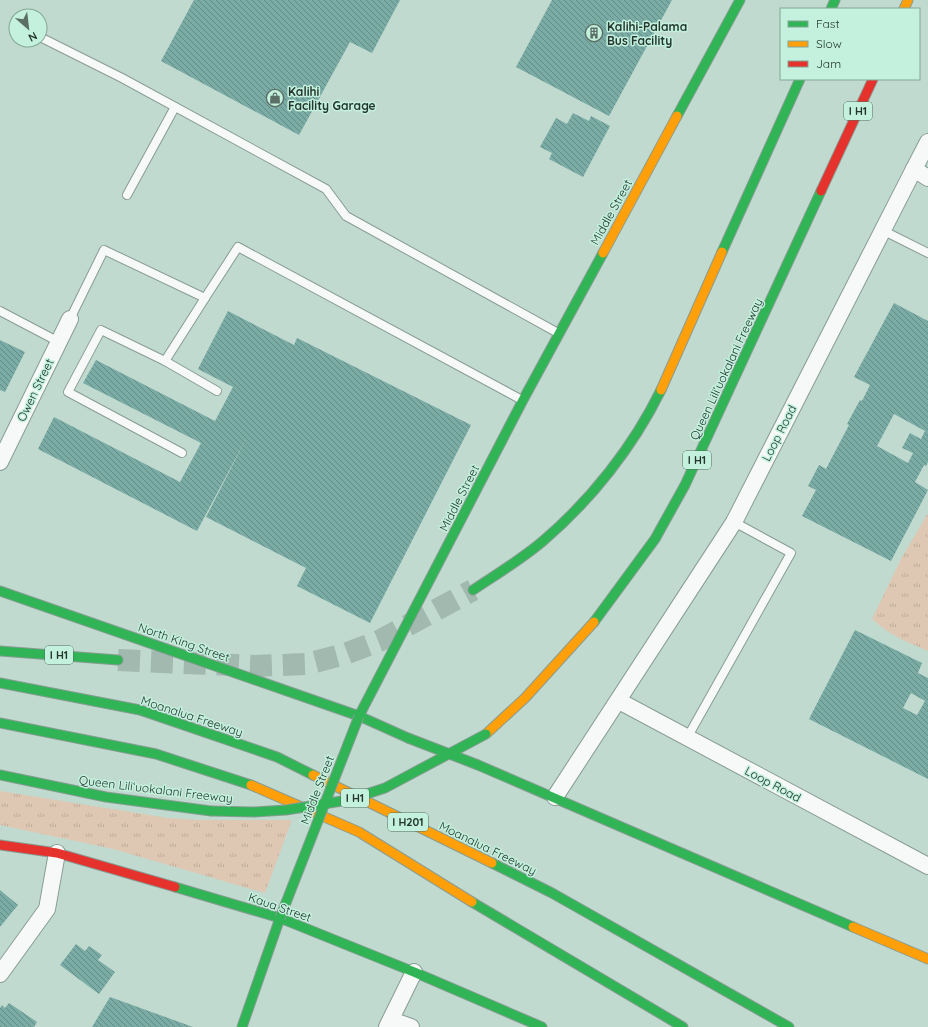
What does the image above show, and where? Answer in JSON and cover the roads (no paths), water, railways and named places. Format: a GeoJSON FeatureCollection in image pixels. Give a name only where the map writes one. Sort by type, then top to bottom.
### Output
{"type":"FeatureCollection","features":[{"type":"Feature","properties":{"kind":"main road","name":"Middle Street"},"geometry":{"type":"LineString","coordinates":[[242,1027],[280,918],[359,716],[523,400],[740,0]]}},
{"type":"Feature","properties":{"kind":"main road"},"geometry":{"type":"LineString","coordinates":[[473,590],[509,567],[543,540],[573,511],[627,446],[647,417],[668,374],[800,80]]}},
{"type":"Feature","properties":{"kind":"main road","name":"Queen Liliʻuokalani Freeway"},"geometry":{"type":"LineString","coordinates":[[0,775],[106,797],[211,811],[254,812],[286,810],[348,800],[385,788],[486,734],[525,698],[591,627],[655,539],[685,485],[872,80]]}},
{"type":"Feature","properties":{"kind":"main road","name":"North King Street"},"geometry":{"type":"LineString","coordinates":[[0,591],[359,716],[408,738],[555,797],[928,959]]}},
{"type":"Feature","properties":{"kind":"main road","name":"I H1"},"geometry":{"type":"LineString","coordinates":[[0,651],[118,660]]}},
{"type":"Feature","properties":{"kind":"main road","name":"Moanalua Freeway"},"geometry":{"type":"LineString","coordinates":[[0,682],[140,710],[276,757],[552,893],[789,1027]]}},
{"type":"Feature","properties":{"kind":"main road","name":"I H201"},"geometry":{"type":"LineString","coordinates":[[0,724],[156,754],[246,783],[359,832],[476,904],[683,1027]]}},
{"type":"Feature","properties":{"kind":"main road","name":"Kaua Street"},"geometry":{"type":"LineString","coordinates":[[0,845],[57,853],[280,918],[414,972],[542,1027]]}},
{"type":"Feature","properties":{"kind":"street","name":"Loop Road"},"geometry":{"type":"LineString","coordinates":[[555,797],[619,701],[734,522],[928,142]]}},
{"type":"Feature","properties":{"kind":"street"},"geometry":{"type":"LineString","coordinates":[[914,169],[928,178]]}},
{"type":"Feature","properties":{"kind":"street","name":"Owen Street"},"geometry":{"type":"LineString","coordinates":[[0,462],[70,318]]}},
{"type":"Feature","properties":{"kind":"street","name":"Loop Road"},"geometry":{"type":"LineString","coordinates":[[619,701],[928,866]]}},
{"type":"Feature","properties":{"kind":"street"},"geometry":{"type":"LineString","coordinates":[[0,974],[47,909],[57,853]]}},
{"type":"Feature","properties":{"kind":"street"},"geometry":{"type":"LineString","coordinates":[[411,1027],[389,1023],[414,972]]}},
{"type":"Feature","properties":{"kind":"lane"},"geometry":{"type":"LineString","coordinates":[[48,41],[175,107],[326,189],[346,216],[559,333]]}},
{"type":"Feature","properties":{"kind":"lane"},"geometry":{"type":"LineString","coordinates":[[127,195],[175,107]]}},
{"type":"Feature","properties":{"kind":"lane"},"geometry":{"type":"LineString","coordinates":[[882,230],[928,253]]}},
{"type":"Feature","properties":{"kind":"lane"},"geometry":{"type":"LineString","coordinates":[[165,361],[238,247],[523,400]]}},
{"type":"Feature","properties":{"kind":"lane"},"geometry":{"type":"LineString","coordinates":[[70,318],[104,250],[205,298]]}},
{"type":"Feature","properties":{"kind":"lane"},"geometry":{"type":"LineString","coordinates":[[0,311],[58,342]]}},
{"type":"Feature","properties":{"kind":"lane"},"geometry":{"type":"LineString","coordinates":[[182,452],[68,392],[101,330],[165,361],[217,391]]}},
{"type":"Feature","properties":{"kind":"lane"},"geometry":{"type":"LineString","coordinates":[[687,738],[791,553],[734,522]]}},
{"type":"Feature","properties":{"kind":"tunnel"},"geometry":{"type":"LineString","coordinates":[[118,660],[255,666],[307,664],[345,654],[379,641],[473,590]]}},
{"type":"Feature","properties":{"kind":"place","name":"Kalihi-Palama Bus Facility"},"geometry":{"type":"Point","coordinates":[594,33]}},
{"type":"Feature","properties":{"kind":"place","name":"Kalihi Facility Garage"},"geometry":{"type":"Point","coordinates":[275,98]}}]}
